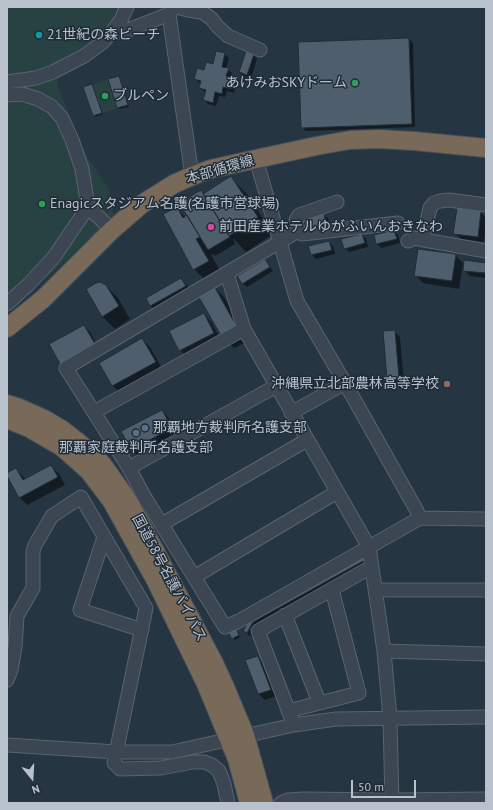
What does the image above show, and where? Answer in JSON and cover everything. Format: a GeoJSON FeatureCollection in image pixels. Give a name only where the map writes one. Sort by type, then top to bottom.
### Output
{"type":"FeatureCollection","features":[{"type":"Feature","properties":{"kind":"highway","name":"本部循環線"},"geometry":{"type":"LineString","coordinates":[[7,328],[43,299],[112,230],[142,204],[174,184],[192,176],[211,169],[256,159],[316,146],[362,139],[414,141],[486,148]]}},
{"type":"Feature","properties":{"kind":"highway"},"geometry":{"type":"LineString","coordinates":[[7,339],[36,314],[43,299]]}},
{"type":"Feature","properties":{"kind":"highway","name":"国道58号名護バイパス"},"geometry":{"type":"LineString","coordinates":[[10,407],[61,429],[90,452],[102,464],[114,480],[137,500],[214,663],[237,737],[264,803]]}},
{"type":"Feature","properties":{"kind":"highway","name":"国道58号名護バイパス"},"geometry":{"type":"LineString","coordinates":[[10,407],[29,428],[67,451],[89,470],[111,500],[171,611],[206,684],[237,737],[237,760],[249,803]]}},
{"type":"Feature","properties":{"kind":"street"},"geometry":{"type":"LineString","coordinates":[[7,82],[36,78],[53,72],[84,56],[102,43],[112,32],[121,20],[127,7]]}},
{"type":"Feature","properties":{"kind":"street"},"geometry":{"type":"LineString","coordinates":[[112,32],[123,32],[174,9],[188,10],[202,12],[212,19],[228,36],[260,50]]}},
{"type":"Feature","properties":{"kind":"street"},"geometry":{"type":"LineString","coordinates":[[174,9],[192,176]]}},
{"type":"Feature","properties":{"kind":"street"},"geometry":{"type":"LineString","coordinates":[[7,95],[22,94],[38,99],[52,107],[62,118],[72,140],[82,169],[88,207],[112,230]]}},
{"type":"Feature","properties":{"kind":"street"},"geometry":{"type":"LineString","coordinates":[[256,159],[297,301],[345,383],[420,518]]}},
{"type":"Feature","properties":{"kind":"street"},"geometry":{"type":"LineString","coordinates":[[423,239],[430,208],[434,203],[449,200],[486,205]]}},
{"type":"Feature","properties":{"kind":"street"},"geometry":{"type":"LineString","coordinates":[[337,202],[299,215],[296,220],[298,231],[302,234],[398,224]]}},
{"type":"Feature","properties":{"kind":"street"},"geometry":{"type":"LineString","coordinates":[[7,304],[29,284],[54,257],[88,207]]}},
{"type":"Feature","properties":{"kind":"street"},"geometry":{"type":"LineString","coordinates":[[298,231],[66,368],[129,468],[137,500],[162,524],[225,627],[239,621],[420,518],[486,519]]}},
{"type":"Feature","properties":{"kind":"street"},"geometry":{"type":"LineString","coordinates":[[408,241],[415,238],[423,239],[486,251]]}},
{"type":"Feature","properties":{"kind":"street"},"geometry":{"type":"LineString","coordinates":[[227,274],[244,329],[369,547],[384,651],[390,718],[392,802]]}},
{"type":"Feature","properties":{"kind":"street"},"geometry":{"type":"LineString","coordinates":[[94,412],[244,329]]}},
{"type":"Feature","properties":{"kind":"street"},"geometry":{"type":"LineString","coordinates":[[292,412],[345,383]]}},
{"type":"Feature","properties":{"kind":"street"},"geometry":{"type":"LineString","coordinates":[[129,468],[276,386]]}},
{"type":"Feature","properties":{"kind":"street"},"geometry":{"type":"LineString","coordinates":[[162,524],[307,440]]}},
{"type":"Feature","properties":{"kind":"street"},"geometry":{"type":"LineString","coordinates":[[194,577],[337,492]]}},
{"type":"Feature","properties":{"kind":"street"},"geometry":{"type":"LineString","coordinates":[[7,680],[11,670],[15,647],[17,616],[33,588],[33,551],[35,545],[52,516],[81,497],[146,608],[114,763],[116,767],[120,769],[161,768],[193,762],[204,762],[212,765],[219,771],[224,784],[228,803]]}},
{"type":"Feature","properties":{"kind":"street"},"geometry":{"type":"LineString","coordinates":[[104,537],[80,610],[142,630]]}},
{"type":"Feature","properties":{"kind":"street"},"geometry":{"type":"LineString","coordinates":[[294,725],[258,631],[371,567]]}},
{"type":"Feature","properties":{"kind":"street"},"geometry":{"type":"LineString","coordinates":[[288,711],[359,693],[332,590]]}},
{"type":"Feature","properties":{"kind":"street"},"geometry":{"type":"LineString","coordinates":[[375,590],[486,590]]}},
{"type":"Feature","properties":{"kind":"street"},"geometry":{"type":"LineString","coordinates":[[285,615],[319,702]]}},
{"type":"Feature","properties":{"kind":"street"},"geometry":{"type":"LineString","coordinates":[[384,651],[486,654]]}},
{"type":"Feature","properties":{"kind":"street"},"geometry":{"type":"LineString","coordinates":[[7,745],[117,752],[172,752],[294,725],[336,719],[486,717]]}},
{"type":"Feature","properties":{"kind":"street"},"geometry":{"type":"LineString","coordinates":[[281,803],[288,800],[304,799],[392,802],[483,800]]}},
{"type":"Feature","properties":{"kind":"green space"},"geometry":{"type":"Polygon","coordinates":[[[11,7],[122,7],[105,33],[56,70],[58,87],[75,129],[87,156],[109,190],[114,216],[44,280],[7,307],[7,11],[11,7]]]}},
{"type":"Feature","properties":{"kind":"green space","name":"ブルペン"},"geometry":{"type":"Polygon","coordinates":[[[119,76],[128,105],[93,116],[83,87],[119,76]]]}},
{"type":"Feature","properties":{"kind":"building","name":"あけみおSKYドーム"},"geometry":{"type":"Polygon","coordinates":[[[409,38],[412,124],[301,128],[298,42],[409,38]]]}},
{"type":"Feature","properties":{"kind":"building"},"geometry":{"type":"Polygon","coordinates":[[[216,51],[225,53],[222,67],[229,68],[226,76],[234,78],[231,89],[223,87],[222,94],[215,92],[213,103],[203,100],[206,90],[199,88],[201,81],[194,79],[197,68],[204,70],[206,62],[213,64],[216,51]]]}},
{"type":"Feature","properties":{"kind":"building"},"geometry":{"type":"Polygon","coordinates":[[[246,51],[254,54],[247,75],[239,72],[246,51]]]}},
{"type":"Feature","properties":{"kind":"building"},"geometry":{"type":"Polygon","coordinates":[[[119,76],[128,105],[117,108],[108,79],[119,76]]]}},
{"type":"Feature","properties":{"kind":"building"},"geometry":{"type":"Polygon","coordinates":[[[92,84],[102,113],[93,116],[83,87],[92,84]]]}},
{"type":"Feature","properties":{"kind":"building"},"geometry":{"type":"Polygon","coordinates":[[[231,176],[258,217],[229,236],[203,194],[231,176]]]}},
{"type":"Feature","properties":{"kind":"building"},"geometry":{"type":"Polygon","coordinates":[[[201,190],[230,237],[208,250],[179,203],[201,190]]]}},
{"type":"Feature","properties":{"kind":"building"},"geometry":{"type":"Polygon","coordinates":[[[177,207],[183,218],[187,215],[200,237],[196,239],[209,261],[193,270],[163,214],[177,207]]]}},
{"type":"Feature","properties":{"kind":"building"},"geometry":{"type":"Polygon","coordinates":[[[457,208],[481,211],[478,237],[453,234],[457,208]]]}},
{"type":"Feature","properties":{"kind":"building"},"geometry":{"type":"Polygon","coordinates":[[[324,213],[326,223],[306,228],[303,219],[324,213]]]}},
{"type":"Feature","properties":{"kind":"building"},"geometry":{"type":"Polygon","coordinates":[[[394,230],[397,239],[376,244],[374,235],[394,230]]]}},
{"type":"Feature","properties":{"kind":"building"},"geometry":{"type":"Polygon","coordinates":[[[362,234],[365,243],[344,249],[341,239],[362,234]]]}},
{"type":"Feature","properties":{"kind":"building"},"geometry":{"type":"Polygon","coordinates":[[[329,241],[332,250],[311,255],[308,246],[329,241]]]}},
{"type":"Feature","properties":{"kind":"building"},"geometry":{"type":"Polygon","coordinates":[[[418,249],[456,254],[452,281],[414,276],[418,249]]]}},
{"type":"Feature","properties":{"kind":"building"},"geometry":{"type":"Polygon","coordinates":[[[265,259],[270,267],[242,284],[237,276],[265,259]]]}},
{"type":"Feature","properties":{"kind":"building"},"geometry":{"type":"Polygon","coordinates":[[[464,260],[486,263],[486,273],[463,271],[464,260]]]}},
{"type":"Feature","properties":{"kind":"building"},"geometry":{"type":"Polygon","coordinates":[[[181,278],[186,286],[150,306],[146,298],[181,278]]]}},
{"type":"Feature","properties":{"kind":"building"},"geometry":{"type":"Polygon","coordinates":[[[100,282],[106,285],[119,306],[102,317],[86,289],[100,282]]]}},
{"type":"Feature","properties":{"kind":"building"},"geometry":{"type":"Polygon","coordinates":[[[213,284],[238,329],[222,337],[197,294],[213,284]]]}},
{"type":"Feature","properties":{"kind":"building"},"geometry":{"type":"Polygon","coordinates":[[[204,313],[214,333],[179,351],[169,331],[204,313]]]}},
{"type":"Feature","properties":{"kind":"building"},"geometry":{"type":"Polygon","coordinates":[[[84,325],[95,344],[60,364],[49,344],[84,325]]]}},
{"type":"Feature","properties":{"kind":"building"},"geometry":{"type":"Polygon","coordinates":[[[395,330],[399,378],[387,379],[383,331],[395,330]]]}},
{"type":"Feature","properties":{"kind":"building"},"geometry":{"type":"Polygon","coordinates":[[[142,338],[156,362],[112,386],[99,363],[142,338]]]}},
{"type":"Feature","properties":{"kind":"building"},"geometry":{"type":"Polygon","coordinates":[[[162,410],[172,428],[131,450],[121,431],[162,410]]]}},
{"type":"Feature","properties":{"kind":"building"},"geometry":{"type":"Polygon","coordinates":[[[51,465],[58,477],[19,498],[7,476],[7,473],[16,468],[23,480],[51,465]]]}},
{"type":"Feature","properties":{"kind":"building"},"geometry":{"type":"Polygon","coordinates":[[[362,556],[365,560],[253,622],[247,633],[243,631],[251,617],[362,556]]]}},
{"type":"Feature","properties":{"kind":"building"},"geometry":{"type":"Polygon","coordinates":[[[236,628],[239,635],[232,639],[228,632],[236,628]]]}},
{"type":"Feature","properties":{"kind":"building"},"geometry":{"type":"Polygon","coordinates":[[[258,656],[271,690],[258,694],[245,660],[258,656]]]}},
{"type":"Feature","properties":{"kind":"place","name":"21世紀の森ビーチ"},"geometry":{"type":"Point","coordinates":[39,35]}},
{"type":"Feature","properties":{"kind":"place","name":"あけみおSKYドーム"},"geometry":{"type":"Point","coordinates":[355,83]}},
{"type":"Feature","properties":{"kind":"place","name":"ブルペン"},"geometry":{"type":"Point","coordinates":[105,96]}},
{"type":"Feature","properties":{"kind":"place","name":"Enagicスタジアム名護(名護市営球場)"},"geometry":{"type":"Point","coordinates":[42,204]}},
{"type":"Feature","properties":{"kind":"place","name":"前田産業ホテルゆがふいんおきなわ"},"geometry":{"type":"Point","coordinates":[211,227]}},
{"type":"Feature","properties":{"kind":"place","name":"沖縄県立北部農林高等学校"},"geometry":{"type":"Point","coordinates":[447,384]}},
{"type":"Feature","properties":{"kind":"place","name":"那覇地方裁判所名護支部"},"geometry":{"type":"Point","coordinates":[145,428]}},
{"type":"Feature","properties":{"kind":"place","name":"那覇家庭裁判所名護支部"},"geometry":{"type":"Point","coordinates":[136,433]}}]}
